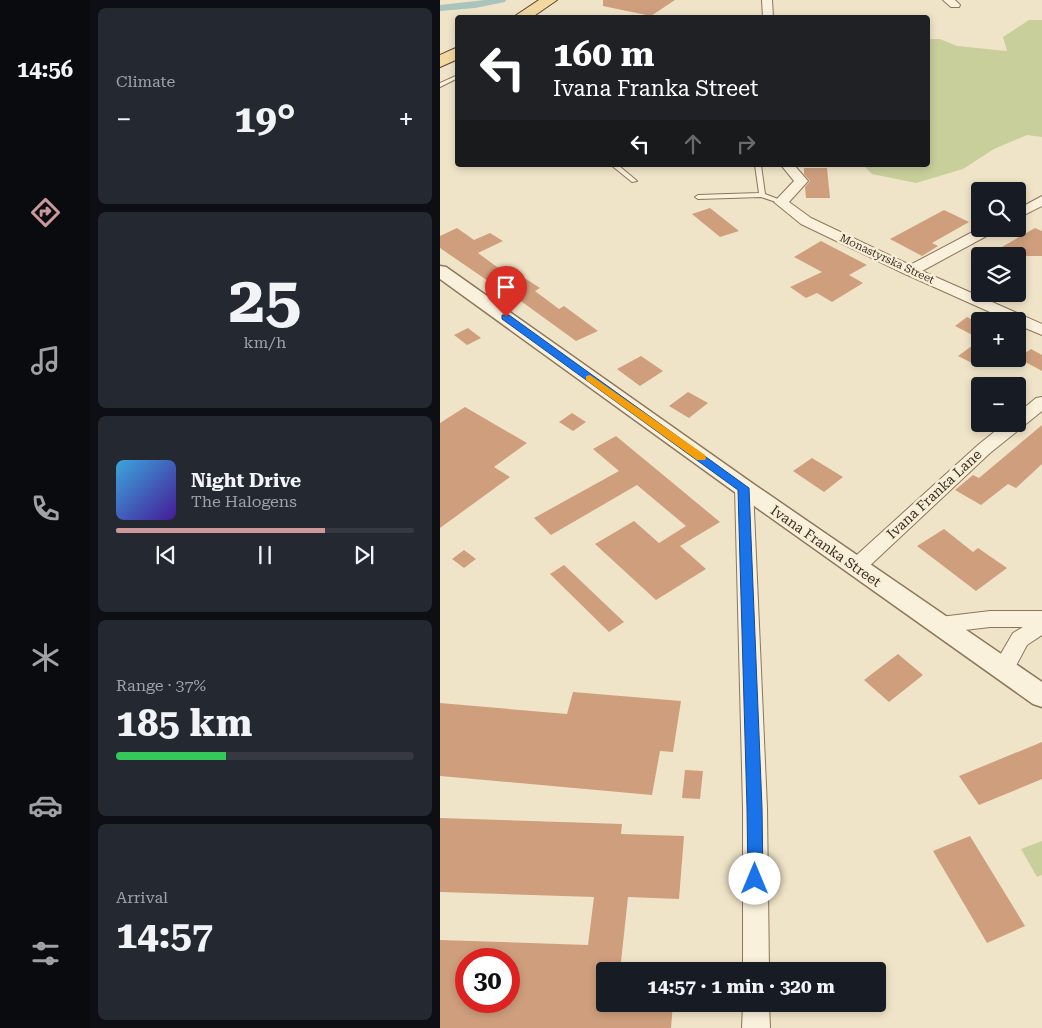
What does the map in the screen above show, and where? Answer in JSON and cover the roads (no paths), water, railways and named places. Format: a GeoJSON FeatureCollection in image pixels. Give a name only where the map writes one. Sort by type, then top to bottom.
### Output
{"type":"FeatureCollection","features":[{"type":"Feature","properties":{"kind":"main road"},"geometry":{"type":"LineString","coordinates":[[524,15],[550,0]]}},
{"type":"Feature","properties":{"kind":"main road"},"geometry":{"type":"LineString","coordinates":[[440,62],[455,54]]}},
{"type":"Feature","properties":{"kind":"street"},"geometry":{"type":"LineString","coordinates":[[767,0],[768,15]]}},
{"type":"Feature","properties":{"kind":"street"},"geometry":{"type":"LineString","coordinates":[[781,202],[801,181],[789,167]]}},
{"type":"Feature","properties":{"kind":"street"},"geometry":{"type":"LineString","coordinates":[[1026,209],[1042,200]]}},
{"type":"Feature","properties":{"kind":"street","name":"Monastyrska Street"},"geometry":{"type":"LineString","coordinates":[[781,202],[806,221],[910,271],[1042,330]]}},
{"type":"Feature","properties":{"kind":"street"},"geometry":{"type":"LineString","coordinates":[[910,271],[974,237]]}},
{"type":"Feature","properties":{"kind":"street","name":"Ivana Franka Street"},"geometry":{"type":"LineString","coordinates":[[440,271],[744,488],[1042,696]]}},
{"type":"Feature","properties":{"kind":"street","name":"Ivana Franka Lane"},"geometry":{"type":"LineString","coordinates":[[1026,415],[1042,402]]}},
{"type":"Feature","properties":{"kind":"street","name":"Ivana Franka Lane"},"geometry":{"type":"LineString","coordinates":[[856,567],[1005,432]]}},
{"type":"Feature","properties":{"kind":"street"},"geometry":{"type":"LineString","coordinates":[[744,488],[755,808],[756,962]]}},
{"type":"Feature","properties":{"kind":"street"},"geometry":{"type":"LineString","coordinates":[[940,625],[990,619],[1042,619]]}},
{"type":"Feature","properties":{"kind":"street"},"geometry":{"type":"LineString","coordinates":[[1003,669],[1020,639],[1042,625]]}},
{"type":"Feature","properties":{"kind":"street"},"geometry":{"type":"LineString","coordinates":[[756,1012],[756,1028]]}},
{"type":"Feature","properties":{"kind":"lane"},"geometry":{"type":"LineString","coordinates":[[440,85],[455,78]]}},
{"type":"Feature","properties":{"kind":"lane"},"geometry":{"type":"LineString","coordinates":[[616,167],[634,181]]}},
{"type":"Feature","properties":{"kind":"lane"},"geometry":{"type":"LineString","coordinates":[[758,167],[762,195]]}},
{"type":"Feature","properties":{"kind":"lane"},"geometry":{"type":"LineString","coordinates":[[698,197],[762,195],[781,202]]}},
{"type":"Feature","properties":{"kind":"waterway"},"geometry":{"type":"LineString","coordinates":[[440,8],[475,5],[501,0]]}}]}
